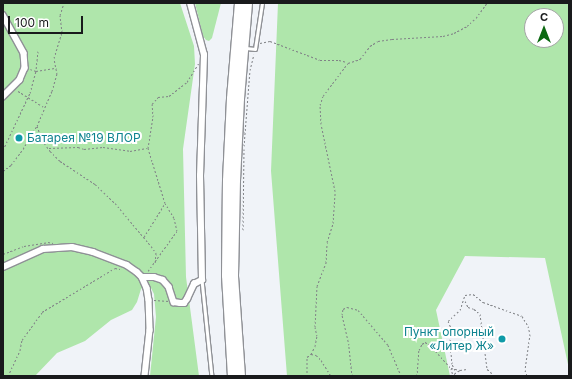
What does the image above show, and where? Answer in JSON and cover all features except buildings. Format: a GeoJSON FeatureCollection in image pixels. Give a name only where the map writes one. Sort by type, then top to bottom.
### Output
{"type":"FeatureCollection","features":[{"type":"Feature","properties":{"kind":"highway"},"geometry":{"type":"LineString","coordinates":[[232,376],[226,275],[227,180],[231,98],[239,3]]}},
{"type":"Feature","properties":{"kind":"highway"},"geometry":{"type":"LineString","coordinates":[[240,376],[234,275],[234,180],[247,3]]}},
{"type":"Feature","properties":{"kind":"street"},"geometry":{"type":"LineString","coordinates":[[142,277],[154,277],[163,280],[169,287],[174,302],[184,303],[194,284],[202,280],[200,176],[204,55],[190,3]]}},
{"type":"Feature","properties":{"kind":"street"},"geometry":{"type":"LineString","coordinates":[[3,15],[24,53],[25,68],[20,80],[14,88],[3,97]]}},
{"type":"Feature","properties":{"kind":"street"},"geometry":{"type":"LineString","coordinates":[[3,267],[43,249],[57,247],[72,247],[93,252],[127,265],[142,277],[147,288],[149,300],[150,330],[145,376]]}},
{"type":"Feature","properties":{"kind":"lane"},"geometry":{"type":"LineString","coordinates":[[246,48],[255,49],[262,3]]}},
{"type":"Feature","properties":{"kind":"lane"},"geometry":{"type":"LineString","coordinates":[[202,280],[212,376]]}},
{"type":"Feature","properties":{"kind":"path"},"geometry":{"type":"LineString","coordinates":[[3,171],[16,159],[37,126],[57,74],[54,58],[62,32],[60,15],[64,3]]}},
{"type":"Feature","properties":{"kind":"path"},"geometry":{"type":"LineString","coordinates":[[307,376],[307,357],[311,354],[315,346],[317,336],[315,327],[317,286],[326,263],[327,242],[333,223],[335,191],[321,124],[320,105],[323,96],[348,63],[360,58],[370,46],[378,41],[405,37],[443,36],[454,33],[467,26],[476,18],[487,3]]}},
{"type":"Feature","properties":{"kind":"path"},"geometry":{"type":"LineString","coordinates":[[256,44],[270,41],[320,60],[339,60],[348,63]]}},
{"type":"Feature","properties":{"kind":"path"},"geometry":{"type":"LineString","coordinates":[[243,230],[244,148],[250,70],[255,49]]}},
{"type":"Feature","properties":{"kind":"path"},"geometry":{"type":"LineString","coordinates":[[3,150],[27,97],[36,71],[38,51]]}},
{"type":"Feature","properties":{"kind":"path"},"geometry":{"type":"LineString","coordinates":[[142,277],[155,264],[177,232],[174,218],[165,203],[148,148],[154,100],[158,97],[170,96],[187,82],[204,55]]}},
{"type":"Feature","properties":{"kind":"path"},"geometry":{"type":"LineString","coordinates":[[25,68],[36,71],[56,68]]}},
{"type":"Feature","properties":{"kind":"path"},"geometry":{"type":"LineString","coordinates":[[14,88],[44,108]]}},
{"type":"Feature","properties":{"kind":"path"},"geometry":{"type":"LineString","coordinates":[[37,126],[42,140],[60,161],[100,189],[115,203],[156,253],[155,264]]}},
{"type":"Feature","properties":{"kind":"path"},"geometry":{"type":"LineString","coordinates":[[48,148],[78,147],[84,149],[111,147],[130,151],[148,148]]}},
{"type":"Feature","properties":{"kind":"path"},"geometry":{"type":"LineString","coordinates":[[144,237],[165,203]]}},
{"type":"Feature","properties":{"kind":"path"},"geometry":{"type":"LineString","coordinates":[[3,254],[24,246],[48,242],[52,242],[57,247]]}},
{"type":"Feature","properties":{"kind":"path"},"geometry":{"type":"LineString","coordinates":[[8,376],[20,350],[22,340],[42,312],[115,268],[123,269]]}},
{"type":"Feature","properties":{"kind":"path"},"geometry":{"type":"LineString","coordinates":[[455,370],[452,364],[450,341],[452,330],[448,321],[460,310],[465,296],[473,294],[483,302],[522,316],[528,326],[530,334],[525,370],[527,376]]}},
{"type":"Feature","properties":{"kind":"path"},"geometry":{"type":"LineString","coordinates":[[149,300],[174,302]]}},
{"type":"Feature","properties":{"kind":"path"},"geometry":{"type":"LineString","coordinates":[[464,300],[468,307],[474,309],[480,314],[487,369],[491,372],[492,376]]}},
{"type":"Feature","properties":{"kind":"path"},"geometry":{"type":"LineString","coordinates":[[352,376],[349,345],[342,315],[343,309],[347,307],[358,310],[388,345],[401,376]]}},
{"type":"Feature","properties":{"kind":"path"},"geometry":{"type":"LineString","coordinates":[[417,376],[419,350],[425,342],[430,345],[451,368],[455,370],[466,369]]}},
{"type":"Feature","properties":{"kind":"path"},"geometry":{"type":"LineString","coordinates":[[311,354],[316,355],[321,360],[332,376]]}},
{"type":"Feature","properties":{"kind":"path"},"geometry":{"type":"LineString","coordinates":[[451,368],[452,376],[460,370]]}},
{"type":"Feature","properties":{"kind":"green space"},"geometry":{"type":"Polygon","coordinates":[[[3,3],[180,3],[194,46],[195,64],[183,149],[186,277],[199,376],[150,376],[156,317],[154,294],[150,286],[146,284],[141,289],[137,302],[132,310],[111,320],[85,341],[57,353],[35,376],[3,376],[3,3]]]}},
{"type":"Feature","properties":{"kind":"green space"},"geometry":{"type":"Polygon","coordinates":[[[195,3],[221,3],[212,38],[209,41],[203,36],[195,3]]]}},
{"type":"Feature","properties":{"kind":"green space"},"geometry":{"type":"Polygon","coordinates":[[[278,3],[569,3],[569,369],[545,258],[465,256],[436,310],[450,376],[287,376],[271,171],[278,3]]]}},
{"type":"Feature","properties":{"kind":"place","name":"Батарея №19 ВЛОР"},"geometry":{"type":"Point","coordinates":[19,138]}},
{"type":"Feature","properties":{"kind":"place","name":"Пункт опорный «Литер Ж»"},"geometry":{"type":"Point","coordinates":[502,339]}}]}
